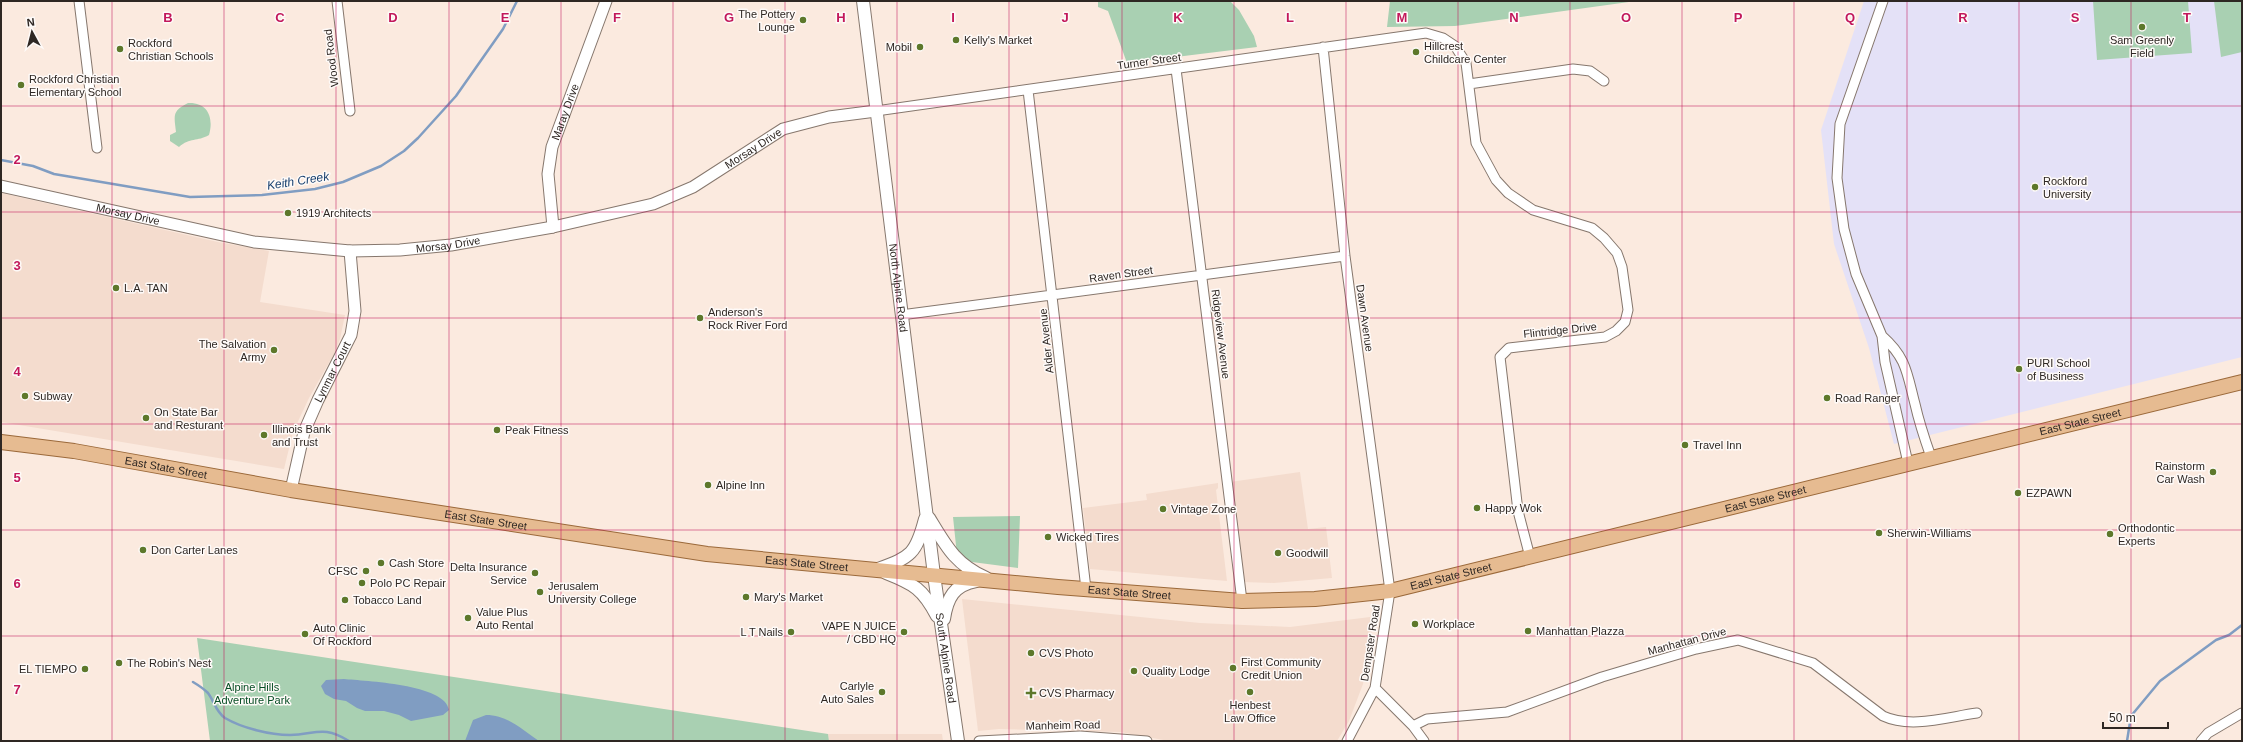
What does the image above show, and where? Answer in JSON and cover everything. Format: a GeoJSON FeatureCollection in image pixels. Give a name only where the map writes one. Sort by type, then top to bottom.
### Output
{"type":"FeatureCollection","features":[{"type":"Feature","properties":{"kind":"main road","name":"North Alpine Road"},"geometry":{"type":"LineString","coordinates":[[863,1],[934,574]]}},
{"type":"Feature","properties":{"kind":"main road","name":"East State Street"},"geometry":{"type":"LineString","coordinates":[[1,442],[74,451],[291,490],[699,553],[1086,589],[1242,601],[1315,599],[1390,591],[2242,382]]}},
{"type":"Feature","properties":{"kind":"main road"},"geometry":{"type":"LineString","coordinates":[[878,570],[914,551],[921,535],[926,513]]}},
{"type":"Feature","properties":{"kind":"main road"},"geometry":{"type":"LineString","coordinates":[[926,513],[949,552],[972,572],[989,579]]}},
{"type":"Feature","properties":{"kind":"main road"},"geometry":{"type":"LineString","coordinates":[[878,570],[919,588],[929,601],[942,628]]}},
{"type":"Feature","properties":{"kind":"main road","name":"South Alpine Road"},"geometry":{"type":"LineString","coordinates":[[934,574],[958,741]]}},
{"type":"Feature","properties":{"kind":"main road"},"geometry":{"type":"LineString","coordinates":[[942,628],[948,602],[956,588],[968,583],[989,579]]}},
{"type":"Feature","properties":{"kind":"street"},"geometry":{"type":"LineString","coordinates":[[79,1],[97,148]]}},
{"type":"Feature","properties":{"kind":"street","name":"Wood Road"},"geometry":{"type":"LineString","coordinates":[[337,1],[350,111]]}},
{"type":"Feature","properties":{"kind":"street","name":"Maray Drive"},"geometry":{"type":"LineString","coordinates":[[554,227],[548,174],[552,147],[606,1]]}},
{"type":"Feature","properties":{"kind":"street"},"geometry":{"type":"LineString","coordinates":[[1882,1],[1840,124],[1837,178],[1844,230],[1856,274],[1882,336],[1884,362],[1908,463]]}},
{"type":"Feature","properties":{"kind":"street","name":"Turner Street"},"geometry":{"type":"LineString","coordinates":[[876,111],[1426,33]]}},
{"type":"Feature","properties":{"kind":"street","name":"Flintridge Drive"},"geometry":{"type":"LineString","coordinates":[[1426,33],[1443,38],[1456,46],[1466,63],[1476,143],[1496,180],[1508,193],[1533,210],[1592,228],[1604,238],[1617,253],[1622,267],[1628,310],[1625,322],[1616,331],[1604,337],[1509,348],[1500,357],[1518,511],[1530,557]]}},
{"type":"Feature","properties":{"kind":"street","name":"Dawn Avenue"},"geometry":{"type":"LineString","coordinates":[[1323,47],[1344,256],[1390,591]]}},
{"type":"Feature","properties":{"kind":"street","name":"Ridgeview Avenue"},"geometry":{"type":"LineString","coordinates":[[1176,69],[1242,601]]}},
{"type":"Feature","properties":{"kind":"street"},"geometry":{"type":"LineString","coordinates":[[1469,84],[1573,69],[1590,70],[1604,81]]}},
{"type":"Feature","properties":{"kind":"street","name":"Alder Avenue"},"geometry":{"type":"LineString","coordinates":[[1028,90],[1086,589]]}},
{"type":"Feature","properties":{"kind":"street","name":"Morsay Drive"},"geometry":{"type":"LineString","coordinates":[[1,186],[254,242],[350,251],[400,250],[451,245],[554,227],[653,204],[694,187],[783,129],[822,118],[876,111]]}},
{"type":"Feature","properties":{"kind":"street","name":"Lynmar Court"},"geometry":{"type":"LineString","coordinates":[[291,490],[304,432],[318,400],[351,335],[355,311],[350,251]]}},
{"type":"Feature","properties":{"kind":"street","name":"Raven Street"},"geometry":{"type":"LineString","coordinates":[[902,315],[1344,256]]}},
{"type":"Feature","properties":{"kind":"street"},"geometry":{"type":"LineString","coordinates":[[1882,336],[1894,346],[1909,373],[1915,404],[1931,458]]}},
{"type":"Feature","properties":{"kind":"street","name":"Dempster Road"},"geometry":{"type":"LineString","coordinates":[[1348,741],[1375,688],[1390,591]]}},
{"type":"Feature","properties":{"kind":"street","name":"Manhattan Drive"},"geometry":{"type":"LineString","coordinates":[[1413,726],[1427,719],[1507,712],[1602,678],[1696,649],[1738,640],[1814,663],[1883,716],[1894,722],[1908,723],[1978,713]]}},
{"type":"Feature","properties":{"kind":"street"},"geometry":{"type":"LineString","coordinates":[[1375,688],[1413,726],[1424,741]]}},
{"type":"Feature","properties":{"kind":"street"},"geometry":{"type":"LineString","coordinates":[[2200,741],[2208,733],[2242,713]]}},
{"type":"Feature","properties":{"kind":"street","name":"Manheim Road"},"geometry":{"type":"LineString","coordinates":[[979,741],[1080,736],[1147,741]]}},
{"type":"Feature","properties":{"kind":"shaded area","name":"Rockford University"},"geometry":{"type":"Polygon","coordinates":[[[1864,1],[2242,1],[2242,357],[1894,444],[1869,348],[1834,244],[1821,130],[1864,1]]]}},
{"type":"Feature","properties":{"kind":"shaded area"},"geometry":{"type":"Polygon","coordinates":[[[1,193],[218,242],[269,251],[260,302],[345,315],[340,339],[334,354],[309,398],[293,432],[284,469],[1,422],[1,193]]]}},
{"type":"Feature","properties":{"kind":"shaded area"},"geometry":{"type":"Polygon","coordinates":[[[1300,472],[1308,529],[1326,527],[1332,578],[1274,583],[1243,582],[1230,482],[1300,472]]]}},
{"type":"Feature","properties":{"kind":"shaded area"},"geometry":{"type":"Polygon","coordinates":[[[1218,483],[1218,488],[1216,490],[1227,581],[1090,569],[1083,508],[1147,500],[1146,494],[1218,483]]]}},
{"type":"Feature","properties":{"kind":"shaded area"},"geometry":{"type":"Polygon","coordinates":[[[962,599],[1200,623],[1290,627],[1370,617],[1372,630],[1363,684],[1349,721],[1337,741],[1169,741],[1120,732],[999,729],[978,731],[962,599]]]}},
{"type":"Feature","properties":{"kind":"shaded area"},"geometry":{"type":"Polygon","coordinates":[[[828,734],[942,734],[943,741],[829,741],[828,734]]]}},
{"type":"Feature","properties":{"kind":"green space"},"geometry":{"type":"Polygon","coordinates":[[[1098,1],[1230,1],[1239,10],[1254,36],[1257,47],[1127,63],[1108,11],[1098,7],[1098,1]]]}},
{"type":"Feature","properties":{"kind":"green space"},"geometry":{"type":"Polygon","coordinates":[[[1390,1],[1636,1],[1455,26],[1387,27],[1390,1]]]}},
{"type":"Feature","properties":{"kind":"green space","name":"Sam Greenly Field"},"geometry":{"type":"Polygon","coordinates":[[[2093,1],[2188,1],[2192,53],[2097,60],[2093,1]]]}},
{"type":"Feature","properties":{"kind":"green space"},"geometry":{"type":"Polygon","coordinates":[[[2214,1],[2242,1],[2242,52],[2221,57],[2214,1]]]}},
{"type":"Feature","properties":{"kind":"green space"},"geometry":{"type":"Polygon","coordinates":[[[188,103],[200,105],[208,112],[211,123],[209,135],[187,142],[179,147],[170,141],[170,135],[176,132],[175,114],[179,109],[188,103]]]}},
{"type":"Feature","properties":{"kind":"green space"},"geometry":{"type":"Polygon","coordinates":[[[1020,516],[1018,568],[972,562],[957,555],[953,517],[1020,516]]]}},
{"type":"Feature","properties":{"kind":"green space","name":"Alpine Hills Adventure Park"},"geometry":{"type":"Polygon","coordinates":[[[197,638],[828,734],[829,741],[210,741],[197,638]]]}},
{"type":"Feature","properties":{"kind":"water"},"geometry":{"type":"Polygon","coordinates":[[[344,679],[385,683],[420,689],[434,694],[444,701],[449,710],[443,715],[411,721],[399,715],[384,711],[365,711],[346,701],[334,699],[325,694],[321,686],[326,680],[344,679]]]}},
{"type":"Feature","properties":{"kind":"water"},"geometry":{"type":"Polygon","coordinates":[[[486,715],[508,720],[539,741],[465,741],[473,720],[486,715]]]}},
{"type":"Feature","properties":{"kind":"waterway","name":"Keith Creek"},"geometry":{"type":"LineString","coordinates":[[1,160],[33,166],[54,174],[190,197],[262,195],[315,189],[343,182],[381,166],[404,151],[418,138],[456,96],[503,29],[517,1]]}},
{"type":"Feature","properties":{"kind":"waterway"},"geometry":{"type":"LineString","coordinates":[[2127,741],[2131,716],[2160,681],[2216,640],[2229,635],[2242,625]]}},
{"type":"Feature","properties":{"kind":"waterway"},"geometry":{"type":"LineString","coordinates":[[193,682],[208,693],[217,710],[222,716],[232,722],[256,730],[282,735],[320,732],[333,733],[349,741]]}},
{"type":"Feature","properties":{"kind":"place","name":"The Pottery Lounge"},"geometry":{"type":"Point","coordinates":[803,20]}},
{"type":"Feature","properties":{"kind":"place","name":"Sam Greenly Field"},"geometry":{"type":"Point","coordinates":[2142,27]}},
{"type":"Feature","properties":{"kind":"place","name":"Kelly's Market"},"geometry":{"type":"Point","coordinates":[956,40]}},
{"type":"Feature","properties":{"kind":"place","name":"Mobil"},"geometry":{"type":"Point","coordinates":[920,47]}},
{"type":"Feature","properties":{"kind":"place","name":"Rockford Christian Schools"},"geometry":{"type":"Point","coordinates":[120,49]}},
{"type":"Feature","properties":{"kind":"place","name":"Hillcrest Childcare Center"},"geometry":{"type":"Point","coordinates":[1416,52]}},
{"type":"Feature","properties":{"kind":"place","name":"Rockford Christian Elementary School"},"geometry":{"type":"Point","coordinates":[21,85]}},
{"type":"Feature","properties":{"kind":"place","name":"Rockford University"},"geometry":{"type":"Point","coordinates":[2035,187]}},
{"type":"Feature","properties":{"kind":"place","name":"1919 Architects"},"geometry":{"type":"Point","coordinates":[288,213]}},
{"type":"Feature","properties":{"kind":"place","name":"L.A. TAN"},"geometry":{"type":"Point","coordinates":[116,288]}},
{"type":"Feature","properties":{"kind":"place","name":"Anderson's Rock River Ford"},"geometry":{"type":"Point","coordinates":[700,318]}},
{"type":"Feature","properties":{"kind":"place","name":"The Salvation Army"},"geometry":{"type":"Point","coordinates":[274,350]}},
{"type":"Feature","properties":{"kind":"place","name":"PURI School of Business"},"geometry":{"type":"Point","coordinates":[2019,369]}},
{"type":"Feature","properties":{"kind":"place","name":"Subway"},"geometry":{"type":"Point","coordinates":[25,396]}},
{"type":"Feature","properties":{"kind":"place","name":"Road Ranger"},"geometry":{"type":"Point","coordinates":[1827,398]}},
{"type":"Feature","properties":{"kind":"place","name":"On State Bar and Resturant"},"geometry":{"type":"Point","coordinates":[146,418]}},
{"type":"Feature","properties":{"kind":"place","name":"Peak Fitness"},"geometry":{"type":"Point","coordinates":[497,430]}},
{"type":"Feature","properties":{"kind":"place","name":"Illinois Bank and Trust"},"geometry":{"type":"Point","coordinates":[264,435]}},
{"type":"Feature","properties":{"kind":"place","name":"Travel Inn"},"geometry":{"type":"Point","coordinates":[1685,445]}},
{"type":"Feature","properties":{"kind":"place","name":"Rainstorm Car Wash"},"geometry":{"type":"Point","coordinates":[2213,472]}},
{"type":"Feature","properties":{"kind":"place","name":"Alpine Inn"},"geometry":{"type":"Point","coordinates":[708,485]}},
{"type":"Feature","properties":{"kind":"place","name":"EZPAWN"},"geometry":{"type":"Point","coordinates":[2018,493]}},
{"type":"Feature","properties":{"kind":"place","name":"Happy Wok"},"geometry":{"type":"Point","coordinates":[1477,508]}},
{"type":"Feature","properties":{"kind":"place","name":"Vintage Zone"},"geometry":{"type":"Point","coordinates":[1163,509]}},
{"type":"Feature","properties":{"kind":"place","name":"Sherwin-Williams"},"geometry":{"type":"Point","coordinates":[1879,533]}},
{"type":"Feature","properties":{"kind":"place","name":"Orthodontic Experts"},"geometry":{"type":"Point","coordinates":[2110,534]}},
{"type":"Feature","properties":{"kind":"place","name":"Wicked Tires"},"geometry":{"type":"Point","coordinates":[1048,537]}},
{"type":"Feature","properties":{"kind":"place","name":"Don Carter Lanes"},"geometry":{"type":"Point","coordinates":[143,550]}},
{"type":"Feature","properties":{"kind":"place","name":"Goodwill"},"geometry":{"type":"Point","coordinates":[1278,553]}},
{"type":"Feature","properties":{"kind":"place","name":"Cash Store"},"geometry":{"type":"Point","coordinates":[381,563]}},
{"type":"Feature","properties":{"kind":"place","name":"CFSC"},"geometry":{"type":"Point","coordinates":[366,571]}},
{"type":"Feature","properties":{"kind":"place","name":"Delta Insurance Service"},"geometry":{"type":"Point","coordinates":[535,573]}},
{"type":"Feature","properties":{"kind":"place","name":"Polo PC Repair"},"geometry":{"type":"Point","coordinates":[362,583]}},
{"type":"Feature","properties":{"kind":"place","name":"Jerusalem University College"},"geometry":{"type":"Point","coordinates":[540,592]}},
{"type":"Feature","properties":{"kind":"place","name":"Mary's Market"},"geometry":{"type":"Point","coordinates":[746,597]}},
{"type":"Feature","properties":{"kind":"place","name":"Tobacco Land"},"geometry":{"type":"Point","coordinates":[345,600]}},
{"type":"Feature","properties":{"kind":"place","name":"Value Plus Auto Rental"},"geometry":{"type":"Point","coordinates":[468,618]}},
{"type":"Feature","properties":{"kind":"place","name":"Workplace"},"geometry":{"type":"Point","coordinates":[1415,624]}},
{"type":"Feature","properties":{"kind":"place","name":"Manhattan Plazza"},"geometry":{"type":"Point","coordinates":[1528,631]}},
{"type":"Feature","properties":{"kind":"place","name":"L T Nails"},"geometry":{"type":"Point","coordinates":[791,632]}},
{"type":"Feature","properties":{"kind":"place","name":"VAPE N JUICE / CBD HQ"},"geometry":{"type":"Point","coordinates":[904,632]}},
{"type":"Feature","properties":{"kind":"place","name":"Auto Clinic Of Rockford"},"geometry":{"type":"Point","coordinates":[305,634]}},
{"type":"Feature","properties":{"kind":"place","name":"CVS Photo"},"geometry":{"type":"Point","coordinates":[1031,653]}},
{"type":"Feature","properties":{"kind":"place","name":"The Robin's Nest"},"geometry":{"type":"Point","coordinates":[119,663]}},
{"type":"Feature","properties":{"kind":"place","name":"First Community Credit Union"},"geometry":{"type":"Point","coordinates":[1233,668]}},
{"type":"Feature","properties":{"kind":"place","name":"EL TIEMPO"},"geometry":{"type":"Point","coordinates":[85,669]}},
{"type":"Feature","properties":{"kind":"place","name":"Quality Lodge"},"geometry":{"type":"Point","coordinates":[1134,671]}},
{"type":"Feature","properties":{"kind":"place","name":"Carlyle Auto Sales"},"geometry":{"type":"Point","coordinates":[882,692]}},
{"type":"Feature","properties":{"kind":"place","name":"Henbest Law Office"},"geometry":{"type":"Point","coordinates":[1250,692]}},
{"type":"Feature","properties":{"kind":"place","name":"CVS Pharmacy"},"geometry":{"type":"Point","coordinates":[1031,693]}}]}
